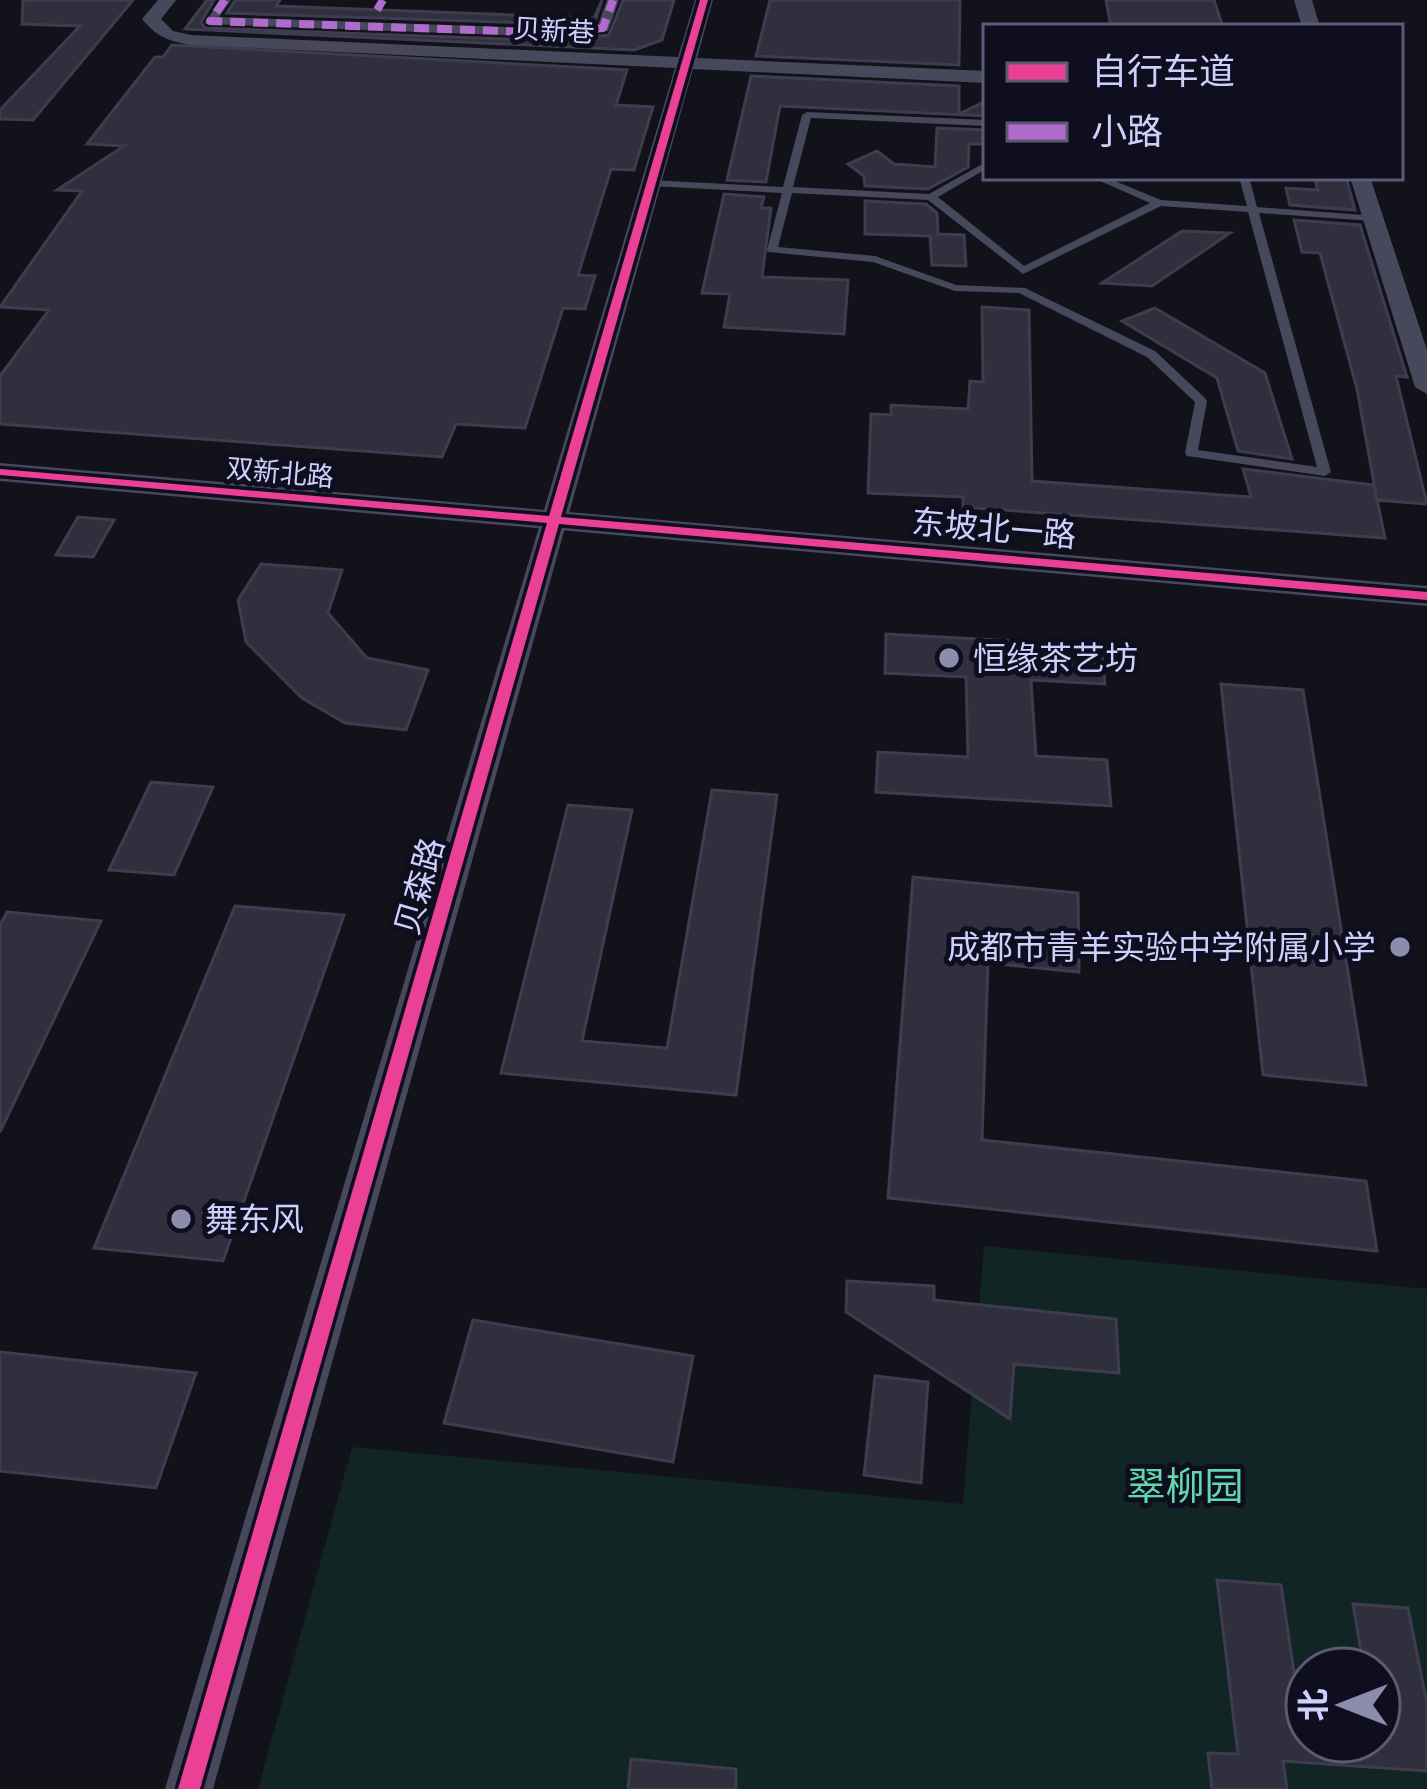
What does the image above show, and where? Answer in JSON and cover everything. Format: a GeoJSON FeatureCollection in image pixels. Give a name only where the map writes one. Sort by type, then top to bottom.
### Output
{"type":"FeatureCollection","features":[{"type":"Feature","properties":{"kind":"street","name":"贝新巷"},"geometry":{"type":"LineString","coordinates":[[167,0],[151,19],[167,35],[191,40],[983,77]]}},
{"type":"Feature","properties":{"kind":"street"},"geometry":{"type":"LineString","coordinates":[[225,0],[210,21],[560,33],[603,28],[613,0]]}},
{"type":"Feature","properties":{"kind":"street","name":"贝森路"},"geometry":{"type":"LineString","coordinates":[[189,1789],[704,0]]}},
{"type":"Feature","properties":{"kind":"street"},"geometry":{"type":"LineString","coordinates":[[1361,180],[1427,387]]}},
{"type":"Feature","properties":{"kind":"street","name":"双新北路"},"geometry":{"type":"LineString","coordinates":[[0,456],[560,512]]}},
{"type":"Feature","properties":{"kind":"street","name":"双新北路"},"geometry":{"type":"LineString","coordinates":[[0,472],[560,512]]}},
{"type":"Feature","properties":{"kind":"street"},"geometry":{"type":"LineString","coordinates":[[560,512],[1427,574]]}},
{"type":"Feature","properties":{"kind":"street","name":"东坡北一路"},"geometry":{"type":"LineString","coordinates":[[560,512],[1427,596]]}},
{"type":"Feature","properties":{"kind":"lane"},"geometry":{"type":"LineString","coordinates":[[983,123],[807,115],[772,250],[875,259],[956,288],[1021,290],[1151,354],[1201,401],[1191,453],[1325,472],[1245,180]]}},
{"type":"Feature","properties":{"kind":"lane"},"geometry":{"type":"LineString","coordinates":[[650,183],[932,197],[983,167]]}},
{"type":"Feature","properties":{"kind":"lane"},"geometry":{"type":"LineString","coordinates":[[1103,180],[1160,203],[1373,218]]}},
{"type":"Feature","properties":{"kind":"lane"},"geometry":{"type":"LineString","coordinates":[[932,197],[1024,271]]}},
{"type":"Feature","properties":{"kind":"lane"},"geometry":{"type":"LineString","coordinates":[[1024,271],[1160,203]]}},
{"type":"Feature","properties":{"kind":"lane"},"geometry":{"type":"LineString","coordinates":[[1021,290],[1024,271]]}},
{"type":"Feature","properties":{"kind":"green space","name":"翠柳园"},"geometry":{"type":"Polygon","coordinates":[[[984,1246],[1427,1289],[1427,1789],[258,1789],[352,1447],[963,1504],[984,1246]]]}},
{"type":"Feature","properties":{"kind":"building"},"geometry":{"type":"Polygon","coordinates":[[[23,0],[133,0],[33,120],[0,119],[0,110],[80,26],[22,24],[23,0]]]}},
{"type":"Feature","properties":{"kind":"building"},"geometry":{"type":"Polygon","coordinates":[[[207,0],[214,0],[201,22],[205,28],[560,41],[609,35],[623,0],[674,0],[662,40],[634,50],[185,29],[207,0]]]}},
{"type":"Feature","properties":{"kind":"building"},"geometry":{"type":"Polygon","coordinates":[[[235,0],[280,0],[276,6],[594,18],[602,0],[595,21],[560,24],[227,13],[235,0]]]}},
{"type":"Feature","properties":{"kind":"building"},"geometry":{"type":"Polygon","coordinates":[[[770,0],[960,0],[959,65],[756,56],[770,0]]]}},
{"type":"Feature","properties":{"kind":"building"},"geometry":{"type":"Polygon","coordinates":[[[1106,0],[1214,0],[1222,24],[1110,24],[1106,0]]]}},
{"type":"Feature","properties":{"kind":"building"},"geometry":{"type":"Polygon","coordinates":[[[172,45],[627,70],[616,105],[653,107],[634,170],[611,169],[578,275],[595,276],[585,309],[563,308],[525,428],[456,424],[442,457],[0,424],[0,376],[49,310],[0,307],[82,191],[57,190],[124,146],[87,144],[155,57],[163,57],[172,45]]]}},
{"type":"Feature","properties":{"kind":"building"},"geometry":{"type":"Polygon","coordinates":[[[751,76],[959,86],[959,114],[983,102],[983,116],[780,106],[766,182],[727,180],[751,76]]]}},
{"type":"Feature","properties":{"kind":"building"},"geometry":{"type":"Polygon","coordinates":[[[937,128],[983,130],[983,144],[969,144],[968,167],[928,189],[865,186],[864,176],[848,164],[877,151],[894,164],[935,167],[937,128]]]}},
{"type":"Feature","properties":{"kind":"building"},"geometry":{"type":"Polygon","coordinates":[[[1315,180],[1347,180],[1355,210],[1290,205],[1286,188],[1318,190],[1315,180]]]}},
{"type":"Feature","properties":{"kind":"building"},"geometry":{"type":"Polygon","coordinates":[[[724,194],[764,197],[761,208],[771,208],[762,277],[848,280],[844,334],[724,327],[730,294],[702,293],[724,194]]]}},
{"type":"Feature","properties":{"kind":"building"},"geometry":{"type":"Polygon","coordinates":[[[865,201],[926,204],[937,213],[938,234],[964,235],[966,266],[932,265],[930,236],[865,234],[865,201]]]}},
{"type":"Feature","properties":{"kind":"building"},"geometry":{"type":"Polygon","coordinates":[[[1294,220],[1360,225],[1407,377],[1396,376],[1427,504],[1377,500],[1357,389],[1320,253],[1302,252],[1294,220]]]}},
{"type":"Feature","properties":{"kind":"building"},"geometry":{"type":"Polygon","coordinates":[[[1182,231],[1230,233],[1152,286],[1102,283],[1182,231]]]}},
{"type":"Feature","properties":{"kind":"building"},"geometry":{"type":"Polygon","coordinates":[[[982,307],[1029,310],[1032,481],[1251,497],[1243,469],[1374,485],[1385,538],[963,507],[963,497],[868,493],[871,414],[891,415],[891,405],[968,409],[970,381],[983,382],[982,307]]]}},
{"type":"Feature","properties":{"kind":"building"},"geometry":{"type":"Polygon","coordinates":[[[1155,308],[1265,373],[1292,459],[1238,451],[1217,378],[1122,321],[1155,308]]]}},
{"type":"Feature","properties":{"kind":"building"},"geometry":{"type":"Polygon","coordinates":[[[78,517],[114,520],[93,557],[56,555],[78,517]]]}},
{"type":"Feature","properties":{"kind":"building"},"geometry":{"type":"Polygon","coordinates":[[[261,564],[342,570],[328,613],[367,658],[428,670],[406,730],[345,723],[302,698],[246,642],[238,600],[261,564]]]}},
{"type":"Feature","properties":{"kind":"building"},"geometry":{"type":"Polygon","coordinates":[[[886,634],[1101,646],[1105,684],[1031,680],[1036,756],[1107,760],[1111,806],[876,792],[878,752],[968,757],[966,677],[885,673],[886,634]]]}},
{"type":"Feature","properties":{"kind":"building"},"geometry":{"type":"Polygon","coordinates":[[[1221,684],[1303,690],[1366,1085],[1263,1075],[1221,684]]]}},
{"type":"Feature","properties":{"kind":"building"},"geometry":{"type":"Polygon","coordinates":[[[151,782],[213,787],[174,875],[109,870],[151,782]]]}},
{"type":"Feature","properties":{"kind":"building"},"geometry":{"type":"Polygon","coordinates":[[[712,790],[777,795],[736,1095],[501,1073],[568,805],[632,810],[582,1041],[667,1048],[712,790]]]}},
{"type":"Feature","properties":{"kind":"building"},"geometry":{"type":"Polygon","coordinates":[[[913,877],[1078,893],[1079,972],[988,963],[982,1140],[1366,1181],[1377,1251],[888,1198],[913,877]]]}},
{"type":"Feature","properties":{"kind":"building"},"geometry":{"type":"Polygon","coordinates":[[[235,906],[344,915],[223,1261],[94,1248],[235,906]]]}},
{"type":"Feature","properties":{"kind":"building"},"geometry":{"type":"Polygon","coordinates":[[[7,912],[101,921],[0,1132],[0,925],[7,912]]]}},
{"type":"Feature","properties":{"kind":"building"},"geometry":{"type":"Polygon","coordinates":[[[847,1281],[934,1286],[934,1300],[1116,1319],[1119,1373],[1014,1364],[1010,1419],[846,1312],[847,1281]]]}},
{"type":"Feature","properties":{"kind":"building"},"geometry":{"type":"Polygon","coordinates":[[[473,1320],[693,1356],[673,1462],[444,1423],[473,1320]]]}},
{"type":"Feature","properties":{"kind":"building"},"geometry":{"type":"Polygon","coordinates":[[[0,1352],[196,1373],[156,1488],[0,1471],[0,1352]]]}},
{"type":"Feature","properties":{"kind":"building"},"geometry":{"type":"Polygon","coordinates":[[[875,1376],[928,1382],[921,1483],[864,1475],[875,1376]]]}},
{"type":"Feature","properties":{"kind":"building"},"geometry":{"type":"Polygon","coordinates":[[[1217,1580],[1281,1585],[1290,1645],[1283,1645],[1287,1789],[1212,1789],[1208,1753],[1238,1754],[1217,1580]]]}},
{"type":"Feature","properties":{"kind":"building"},"geometry":{"type":"Polygon","coordinates":[[[1353,1604],[1408,1608],[1427,1704],[1427,1771],[1341,1765],[1403,1765],[1403,1645],[1360,1645],[1353,1604]]]}},
{"type":"Feature","properties":{"kind":"building"},"geometry":{"type":"Polygon","coordinates":[[[631,1759],[736,1769],[736,1789],[628,1789],[631,1759]]]}},
{"type":"Feature","properties":{"kind":"marked path"},"geometry":{"type":"LineString","coordinates":[[225,0],[210,21],[560,33],[603,28],[613,0]]}},
{"type":"Feature","properties":{"kind":"marked path"},"geometry":{"type":"LineString","coordinates":[[377,10],[383,0]]}},
{"type":"Feature","properties":{"kind":"cycle path"},"geometry":{"type":"LineString","coordinates":[[189,1789],[704,0]]}},
{"type":"Feature","properties":{"kind":"cycle path"},"geometry":{"type":"LineString","coordinates":[[0,472],[1427,596]]}},
{"type":"Feature","properties":{"kind":"place","name":"恒缘茶艺坊"},"geometry":{"type":"Point","coordinates":[949,658]}},
{"type":"Feature","properties":{"kind":"place","name":"成都市青羊实验中学附属小学"},"geometry":{"type":"Point","coordinates":[1400,947]}},
{"type":"Feature","properties":{"kind":"place","name":"舞东风"},"geometry":{"type":"Point","coordinates":[181,1219]}}]}
